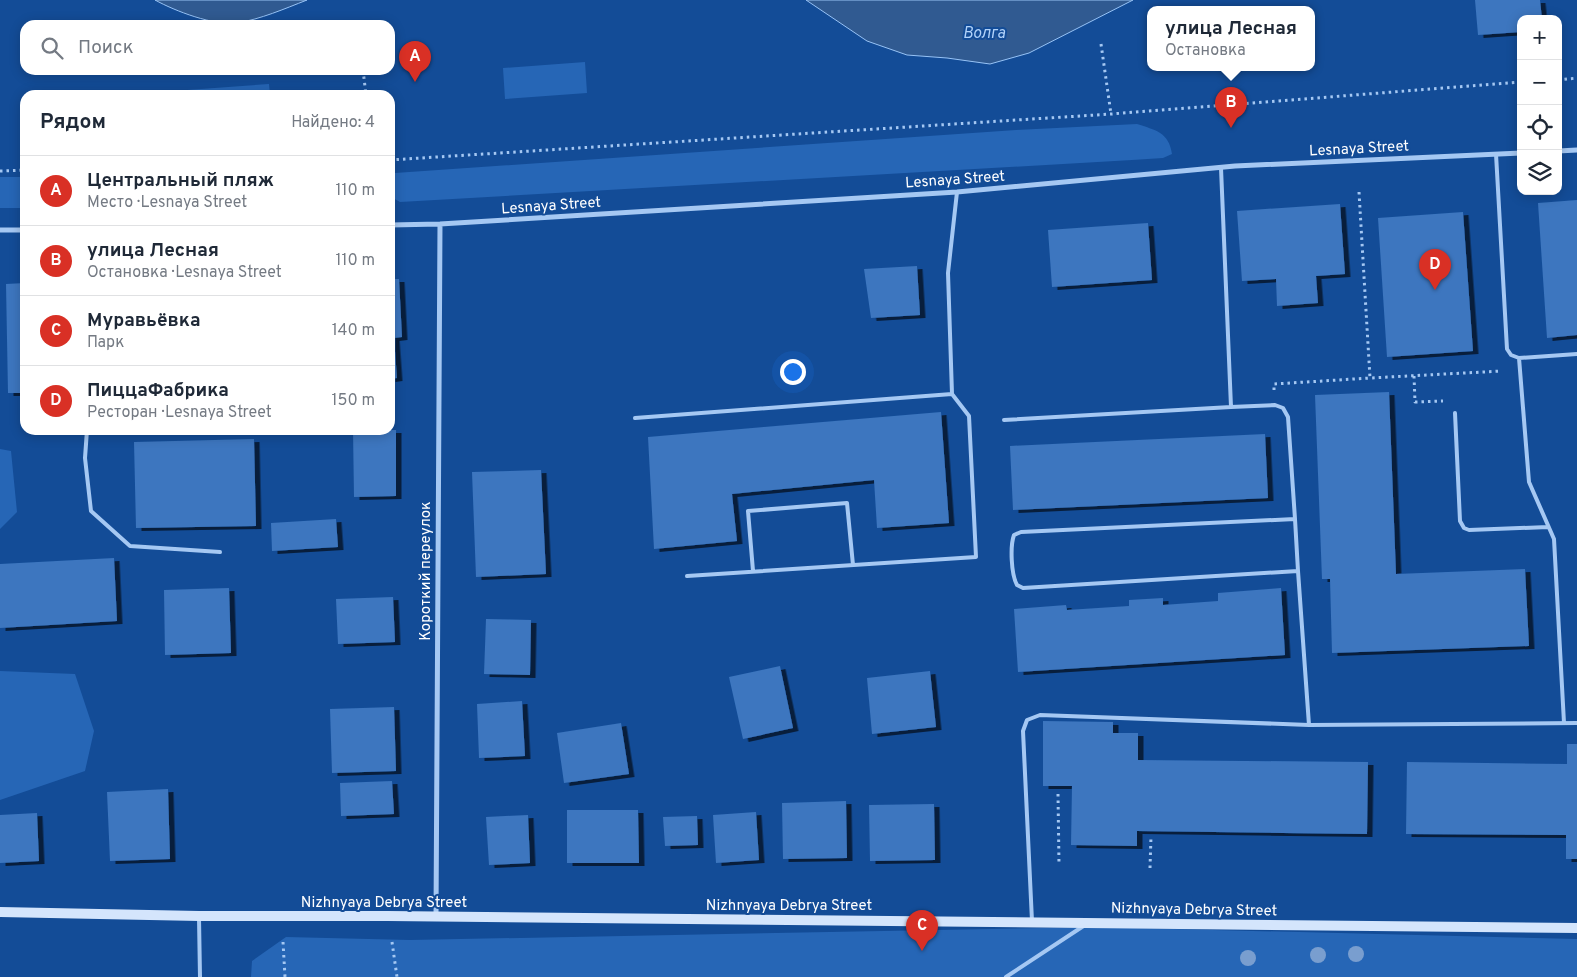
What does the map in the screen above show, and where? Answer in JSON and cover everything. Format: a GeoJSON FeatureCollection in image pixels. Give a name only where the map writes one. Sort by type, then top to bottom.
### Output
{"type":"FeatureCollection","features":[{"type":"Feature","properties":{"kind":"main road","name":"Nizhnyaya Debrya Street"},"geometry":{"type":"LineString","coordinates":[[0,912],[199,916],[1577,928]]}},
{"type":"Feature","properties":{"kind":"street"},"geometry":{"type":"LineString","coordinates":[[1562,151],[1577,150]]}},
{"type":"Feature","properties":{"kind":"street","name":"Lesnaya Street"},"geometry":{"type":"LineString","coordinates":[[395,225],[440,224],[957,192],[1234,166],[1517,153]]}},
{"type":"Feature","properties":{"kind":"street","name":"Короткий переулок"},"geometry":{"type":"LineString","coordinates":[[436,917],[440,224]]}},
{"type":"Feature","properties":{"kind":"street"},"geometry":{"type":"LineString","coordinates":[[0,230],[20,230]]}},
{"type":"Feature","properties":{"kind":"lane"},"geometry":{"type":"LineString","coordinates":[[1496,154],[1507,349],[1511,356],[1519,358],[1577,354]]}},
{"type":"Feature","properties":{"kind":"lane"},"geometry":{"type":"LineString","coordinates":[[1221,168],[1230,407]]}},
{"type":"Feature","properties":{"kind":"lane"},"geometry":{"type":"LineString","coordinates":[[687,576],[976,557],[969,416],[952,394],[948,273],[957,192]]}},
{"type":"Feature","properties":{"kind":"lane"},"geometry":{"type":"LineString","coordinates":[[1519,358],[1529,482],[1554,539],[1564,723]]}},
{"type":"Feature","properties":{"kind":"lane"},"geometry":{"type":"LineString","coordinates":[[635,418],[952,394]]}},
{"type":"Feature","properties":{"kind":"lane"},"geometry":{"type":"LineString","coordinates":[[1004,420],[1275,405],[1283,408],[1288,417],[1309,725]]}},
{"type":"Feature","properties":{"kind":"lane"},"geometry":{"type":"LineString","coordinates":[[1455,413],[1460,521],[1464,528],[1469,530],[1548,526]]}},
{"type":"Feature","properties":{"kind":"lane"},"geometry":{"type":"LineString","coordinates":[[87,435],[85,458],[91,511],[130,546],[220,552]]}},
{"type":"Feature","properties":{"kind":"lane"},"geometry":{"type":"LineString","coordinates":[[752,571],[748,511],[847,503],[853,565]]}},
{"type":"Feature","properties":{"kind":"lane"},"geometry":{"type":"LineString","coordinates":[[1295,520],[1021,532],[1014,534],[1011,542],[1014,579],[1016,585],[1023,588],[1298,571]]}},
{"type":"Feature","properties":{"kind":"lane"},"geometry":{"type":"LineString","coordinates":[[1032,922],[1023,731],[1027,720],[1040,715],[1309,725],[1577,722]]}},
{"type":"Feature","properties":{"kind":"lane"},"geometry":{"type":"LineString","coordinates":[[199,916],[200,977]]}},
{"type":"Feature","properties":{"kind":"lane"},"geometry":{"type":"LineString","coordinates":[[1006,977],[1089,923]]}},
{"type":"Feature","properties":{"kind":"path"},"geometry":{"type":"LineString","coordinates":[[1101,44],[1111,114]]}},
{"type":"Feature","properties":{"kind":"path"},"geometry":{"type":"LineString","coordinates":[[363,75],[365,90]]}},
{"type":"Feature","properties":{"kind":"path"},"geometry":{"type":"LineString","coordinates":[[1562,80],[1577,78]]}},
{"type":"Feature","properties":{"kind":"path"},"geometry":{"type":"LineString","coordinates":[[395,160],[1111,114],[1517,82]]}},
{"type":"Feature","properties":{"kind":"path"},"geometry":{"type":"LineString","coordinates":[[0,171],[20,170]]}},
{"type":"Feature","properties":{"kind":"path"},"geometry":{"type":"LineString","coordinates":[[1359,192],[1370,378]]}},
{"type":"Feature","properties":{"kind":"path"},"geometry":{"type":"LineString","coordinates":[[1275,405],[1274,384],[1520,370]]}},
{"type":"Feature","properties":{"kind":"path"},"geometry":{"type":"LineString","coordinates":[[1414,376],[1415,402],[1454,400],[1455,413]]}},
{"type":"Feature","properties":{"kind":"path"},"geometry":{"type":"LineString","coordinates":[[1058,794],[1059,865]]}},
{"type":"Feature","properties":{"kind":"path"},"geometry":{"type":"LineString","coordinates":[[1150,868],[1151,836]]}},
{"type":"Feature","properties":{"kind":"path"},"geometry":{"type":"LineString","coordinates":[[282,942],[285,977]]}},
{"type":"Feature","properties":{"kind":"path"},"geometry":{"type":"LineString","coordinates":[[392,942],[397,977]]}},
{"type":"Feature","properties":{"kind":"shaded area"},"geometry":{"type":"Polygon","coordinates":[[[585,62],[587,93],[505,99],[503,68],[585,62]]]}},
{"type":"Feature","properties":{"kind":"shaded area"},"geometry":{"type":"Polygon","coordinates":[[[269,84],[270,90],[187,90],[269,84]]]}},
{"type":"Feature","properties":{"kind":"shaded area"},"geometry":{"type":"Polygon","coordinates":[[[1137,124],[1155,130],[1164,136],[1168,141],[1172,154],[1163,158],[1132,160],[400,202],[395,199],[395,173],[1016,130],[1137,124]]]}},
{"type":"Feature","properties":{"kind":"shaded area"},"geometry":{"type":"Polygon","coordinates":[[[0,177],[20,177],[20,208],[0,208],[0,177]]]}},
{"type":"Feature","properties":{"kind":"shaded area"},"geometry":{"type":"Polygon","coordinates":[[[0,449],[11,451],[17,512],[0,529],[0,449]]]}},
{"type":"Feature","properties":{"kind":"shaded area"},"geometry":{"type":"Polygon","coordinates":[[[0,671],[75,674],[94,731],[85,771],[0,800],[0,671]]]}},
{"type":"Feature","properties":{"kind":"shaded area"},"geometry":{"type":"Polygon","coordinates":[[[1095,927],[1577,939],[1577,977],[251,977],[252,961],[286,937],[410,940],[1095,927]]]}},
{"type":"Feature","properties":{"kind":"water"},"geometry":{"type":"Polygon","coordinates":[[[155,0],[307,0],[250,20],[206,20],[173,9],[155,0]]]}},
{"type":"Feature","properties":{"kind":"water","name":"Волга"},"geometry":{"type":"Polygon","coordinates":[[[806,0],[1133,0],[1029,53],[990,64],[907,55],[867,41],[806,0]]]}},
{"type":"Feature","properties":{"kind":"building"},"geometry":{"type":"Polygon","coordinates":[[[1475,0],[1540,0],[1542,15],[1517,15],[1517,32],[1478,35],[1475,0]]]}},
{"type":"Feature","properties":{"kind":"building"},"geometry":{"type":"Polygon","coordinates":[[[1577,200],[1577,335],[1547,338],[1538,203],[1577,200]]]}},
{"type":"Feature","properties":{"kind":"building"},"geometry":{"type":"Polygon","coordinates":[[[1340,204],[1345,274],[1316,276],[1318,303],[1277,306],[1276,279],[1242,281],[1237,211],[1340,204]]]}},
{"type":"Feature","properties":{"kind":"building"},"geometry":{"type":"Polygon","coordinates":[[[1463,212],[1473,351],[1387,357],[1378,218],[1463,212]]]}},
{"type":"Feature","properties":{"kind":"building"},"geometry":{"type":"Polygon","coordinates":[[[1148,223],[1152,280],[1052,287],[1048,230],[1148,223]]]}},
{"type":"Feature","properties":{"kind":"building"},"geometry":{"type":"Polygon","coordinates":[[[917,266],[920,315],[871,318],[864,269],[917,266]]]}},
{"type":"Feature","properties":{"kind":"building"},"geometry":{"type":"Polygon","coordinates":[[[395,279],[399,279],[402,337],[395,338],[395,279]]]}},
{"type":"Feature","properties":{"kind":"building"},"geometry":{"type":"Polygon","coordinates":[[[20,283],[20,393],[8,393],[6,284],[20,283]]]}},
{"type":"Feature","properties":{"kind":"building"},"geometry":{"type":"Polygon","coordinates":[[[395,351],[397,378],[395,378],[395,351]]]}},
{"type":"Feature","properties":{"kind":"building"},"geometry":{"type":"Polygon","coordinates":[[[1389,392],[1396,574],[1525,569],[1529,646],[1332,653],[1330,579],[1322,579],[1315,395],[1389,392]]]}},
{"type":"Feature","properties":{"kind":"building"},"geometry":{"type":"Polygon","coordinates":[[[941,412],[949,523],[877,528],[874,480],[732,494],[737,541],[654,549],[648,437],[941,412]]]}},
{"type":"Feature","properties":{"kind":"building"},"geometry":{"type":"Polygon","coordinates":[[[396,430],[396,496],[354,497],[353,435],[395,435],[396,430]]]}},
{"type":"Feature","properties":{"kind":"building"},"geometry":{"type":"Polygon","coordinates":[[[1265,434],[1268,498],[1013,510],[1010,446],[1265,434]]]}},
{"type":"Feature","properties":{"kind":"building"},"geometry":{"type":"Polygon","coordinates":[[[254,439],[256,526],[136,528],[134,442],[254,439]]]}},
{"type":"Feature","properties":{"kind":"building"},"geometry":{"type":"Polygon","coordinates":[[[541,470],[546,574],[476,577],[472,472],[541,470]]]}},
{"type":"Feature","properties":{"kind":"building"},"geometry":{"type":"Polygon","coordinates":[[[336,519],[338,547],[272,551],[271,523],[336,519]]]}},
{"type":"Feature","properties":{"kind":"building"},"geometry":{"type":"Polygon","coordinates":[[[114,558],[117,621],[0,628],[0,564],[114,558]]]}},
{"type":"Feature","properties":{"kind":"building"},"geometry":{"type":"Polygon","coordinates":[[[229,588],[231,653],[165,655],[164,590],[229,588]]]}},
{"type":"Feature","properties":{"kind":"building"},"geometry":{"type":"Polygon","coordinates":[[[1281,588],[1285,655],[1018,672],[1014,609],[1066,605],[1067,610],[1129,606],[1129,600],[1163,598],[1163,605],[1218,601],[1218,593],[1281,588]]]}},
{"type":"Feature","properties":{"kind":"building"},"geometry":{"type":"Polygon","coordinates":[[[393,597],[395,642],[338,644],[336,599],[393,597]]]}},
{"type":"Feature","properties":{"kind":"building"},"geometry":{"type":"Polygon","coordinates":[[[486,619],[531,620],[530,675],[484,674],[486,619]]]}},
{"type":"Feature","properties":{"kind":"building"},"geometry":{"type":"Polygon","coordinates":[[[780,666],[793,728],[743,739],[729,677],[780,666]]]}},
{"type":"Feature","properties":{"kind":"building"},"geometry":{"type":"Polygon","coordinates":[[[930,671],[936,727],[872,734],[867,678],[930,671]]]}},
{"type":"Feature","properties":{"kind":"building"},"geometry":{"type":"Polygon","coordinates":[[[522,701],[525,756],[479,758],[477,704],[522,701]]]}},
{"type":"Feature","properties":{"kind":"building"},"geometry":{"type":"Polygon","coordinates":[[[394,707],[396,771],[332,773],[330,709],[394,707]]]}},
{"type":"Feature","properties":{"kind":"building"},"geometry":{"type":"Polygon","coordinates":[[[1043,721],[1113,722],[1113,733],[1138,733],[1138,760],[1368,762],[1367,834],[1137,831],[1137,846],[1071,845],[1072,786],[1043,786],[1043,721]]]}},
{"type":"Feature","properties":{"kind":"building"},"geometry":{"type":"Polygon","coordinates":[[[621,723],[629,774],[564,783],[557,733],[621,723]]]}},
{"type":"Feature","properties":{"kind":"building"},"geometry":{"type":"Polygon","coordinates":[[[1567,744],[1577,744],[1577,859],[1566,859],[1566,835],[1406,834],[1407,762],[1567,764],[1567,744]]]}},
{"type":"Feature","properties":{"kind":"building"},"geometry":{"type":"Polygon","coordinates":[[[392,781],[394,814],[341,816],[340,783],[392,781]]]}},
{"type":"Feature","properties":{"kind":"building"},"geometry":{"type":"Polygon","coordinates":[[[168,789],[170,859],[110,861],[107,792],[168,789]]]}},
{"type":"Feature","properties":{"kind":"building"},"geometry":{"type":"Polygon","coordinates":[[[846,801],[847,858],[783,859],[782,803],[846,801]]]}},
{"type":"Feature","properties":{"kind":"building"},"geometry":{"type":"Polygon","coordinates":[[[934,804],[935,860],[870,861],[869,805],[934,804]]]}},
{"type":"Feature","properties":{"kind":"building"},"geometry":{"type":"Polygon","coordinates":[[[567,810],[638,810],[639,863],[567,863],[567,810]]]}},
{"type":"Feature","properties":{"kind":"building"},"geometry":{"type":"Polygon","coordinates":[[[756,812],[759,860],[716,863],[713,815],[756,812]]]}},
{"type":"Feature","properties":{"kind":"building"},"geometry":{"type":"Polygon","coordinates":[[[37,813],[39,861],[0,863],[0,815],[37,813]]]}},
{"type":"Feature","properties":{"kind":"building"},"geometry":{"type":"Polygon","coordinates":[[[528,815],[530,863],[489,865],[486,817],[528,815]]]}},
{"type":"Feature","properties":{"kind":"building"},"geometry":{"type":"Polygon","coordinates":[[[697,816],[698,845],[665,846],[663,817],[697,816]]]}},
{"type":"Feature","properties":{"kind":"place","name":"Центральный пляж"},"geometry":{"type":"Point","coordinates":[415,82]}},
{"type":"Feature","properties":{"kind":"place","name":"улица Лесная"},"geometry":{"type":"Point","coordinates":[1231,128]}},
{"type":"Feature","properties":{"kind":"place","name":"ПиццаФабрика"},"geometry":{"type":"Point","coordinates":[1435,290]}},
{"type":"Feature","properties":{"kind":"place","name":"Муравьёвка"},"geometry":{"type":"Point","coordinates":[922,951]}}]}
